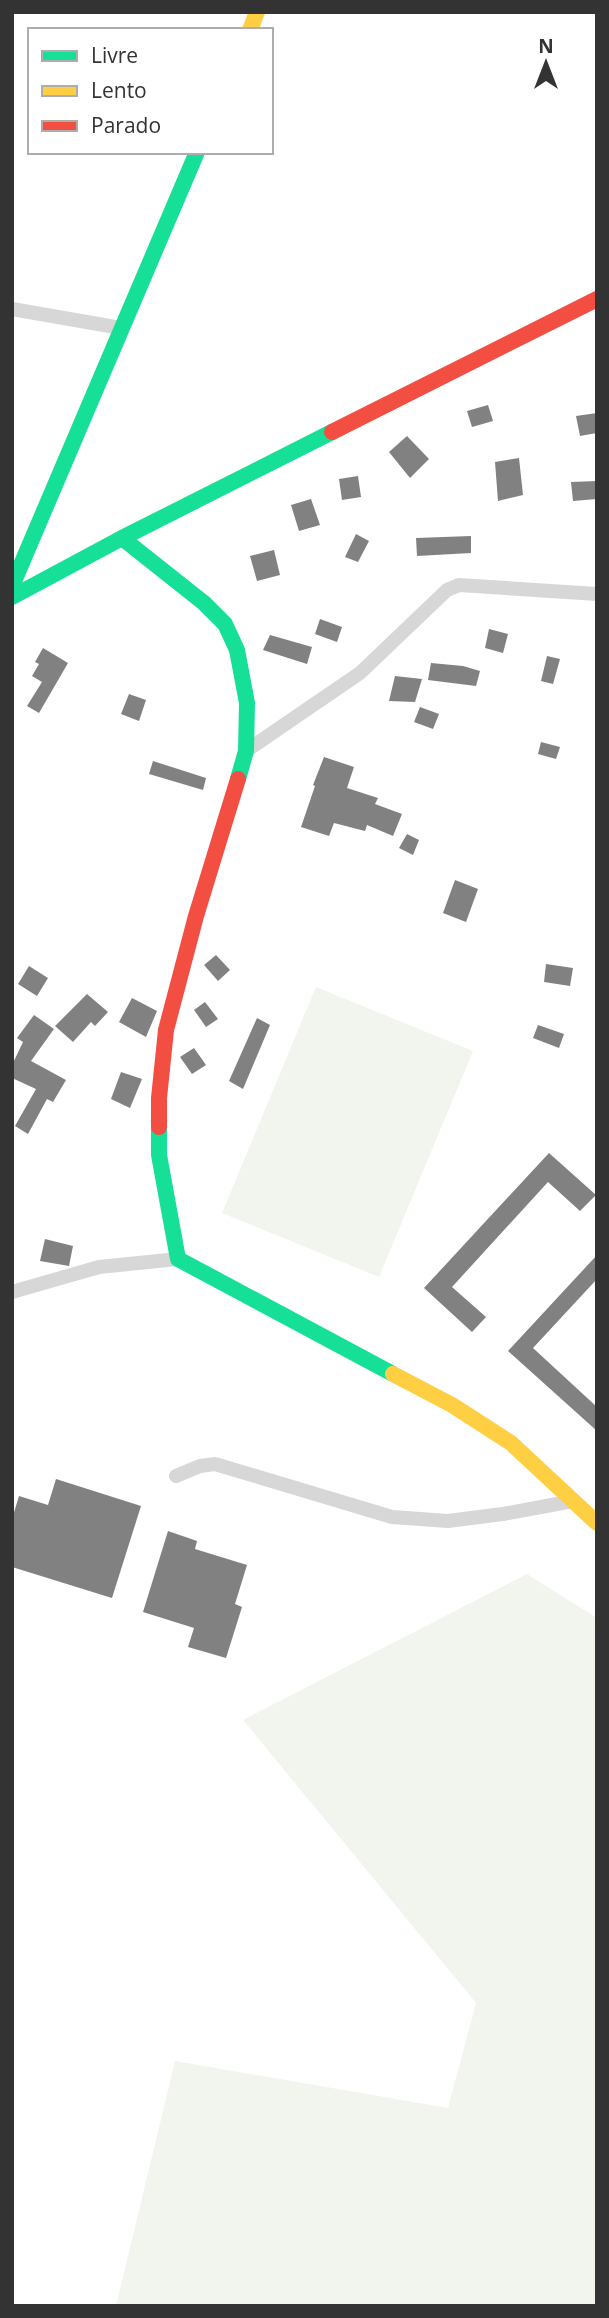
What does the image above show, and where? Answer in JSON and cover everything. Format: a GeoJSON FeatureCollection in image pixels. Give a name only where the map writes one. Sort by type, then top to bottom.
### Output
{"type":"FeatureCollection","features":[{"type":"Feature","properties":{"kind":"street"},"geometry":{"type":"LineString","coordinates":[[12,586],[196,154]]}},
{"type":"Feature","properties":{"kind":"street"},"geometry":{"type":"LineString","coordinates":[[12,597],[122,538],[597,299]]}},
{"type":"Feature","properties":{"kind":"street"},"geometry":{"type":"LineString","coordinates":[[12,309],[121,328]]}},
{"type":"Feature","properties":{"kind":"street"},"geometry":{"type":"LineString","coordinates":[[122,538],[204,603],[225,624],[237,650],[247,703],[246,751],[196,916],[166,1030],[159,1098],[159,1155],[178,1259]]}},
{"type":"Feature","properties":{"kind":"street"},"geometry":{"type":"LineString","coordinates":[[246,751],[360,673],[447,590],[459,585],[597,594]]}},
{"type":"Feature","properties":{"kind":"street"},"geometry":{"type":"LineString","coordinates":[[12,1292],[99,1268],[178,1259],[452,1405],[511,1443],[597,1523]]}},
{"type":"Feature","properties":{"kind":"street"},"geometry":{"type":"LineString","coordinates":[[176,1476],[200,1466],[215,1464],[392,1517],[448,1521],[573,1501]]}},
{"type":"Feature","properties":{"kind":"shaded area"},"geometry":{"type":"Polygon","coordinates":[[[316,987],[473,1051],[379,1277],[222,1213],[316,987]]]}},
{"type":"Feature","properties":{"kind":"shaded area"},"geometry":{"type":"Polygon","coordinates":[[[527,1574],[597,1618],[597,2306],[116,2306],[175,2061],[448,2108],[476,2003],[243,1720],[527,1574]]]}},
{"type":"Feature","properties":{"kind":"building"},"geometry":{"type":"Polygon","coordinates":[[[488,405],[493,421],[472,427],[467,411],[488,405]]]}},
{"type":"Feature","properties":{"kind":"building"},"geometry":{"type":"Polygon","coordinates":[[[597,413],[597,433],[580,436],[576,416],[597,413]]]}},
{"type":"Feature","properties":{"kind":"building"},"geometry":{"type":"Polygon","coordinates":[[[407,436],[429,459],[410,478],[389,452],[407,436]]]}},
{"type":"Feature","properties":{"kind":"building"},"geometry":{"type":"Polygon","coordinates":[[[519,458],[523,495],[498,501],[495,462],[519,458]]]}},
{"type":"Feature","properties":{"kind":"building"},"geometry":{"type":"Polygon","coordinates":[[[358,476],[361,497],[342,500],[339,479],[358,476]]]}},
{"type":"Feature","properties":{"kind":"building"},"geometry":{"type":"Polygon","coordinates":[[[597,481],[597,499],[573,501],[571,482],[597,481]]]}},
{"type":"Feature","properties":{"kind":"building"},"geometry":{"type":"Polygon","coordinates":[[[311,499],[320,525],[299,531],[291,505],[311,499]]]}},
{"type":"Feature","properties":{"kind":"building"},"geometry":{"type":"Polygon","coordinates":[[[356,534],[369,541],[358,562],[345,557],[356,534]]]}},
{"type":"Feature","properties":{"kind":"building"},"geometry":{"type":"Polygon","coordinates":[[[471,536],[471,553],[417,556],[416,538],[471,536]]]}},
{"type":"Feature","properties":{"kind":"building"},"geometry":{"type":"Polygon","coordinates":[[[274,550],[280,575],[257,581],[250,556],[274,550]]]}},
{"type":"Feature","properties":{"kind":"building"},"geometry":{"type":"Polygon","coordinates":[[[320,619],[342,627],[337,642],[315,634],[320,619]]]}},
{"type":"Feature","properties":{"kind":"building"},"geometry":{"type":"Polygon","coordinates":[[[489,629],[508,634],[503,653],[485,648],[489,629]]]}},
{"type":"Feature","properties":{"kind":"building"},"geometry":{"type":"Polygon","coordinates":[[[270,635],[312,647],[307,664],[263,650],[270,635]]]}},
{"type":"Feature","properties":{"kind":"building"},"geometry":{"type":"Polygon","coordinates":[[[43,648],[68,663],[39,713],[27,706],[42,682],[32,676],[39,664],[35,662],[43,648]]]}},
{"type":"Feature","properties":{"kind":"building"},"geometry":{"type":"Polygon","coordinates":[[[547,656],[560,659],[553,684],[541,681],[547,656]]]}},
{"type":"Feature","properties":{"kind":"building"},"geometry":{"type":"Polygon","coordinates":[[[431,663],[463,666],[480,671],[476,686],[428,680],[431,663]]]}},
{"type":"Feature","properties":{"kind":"building"},"geometry":{"type":"Polygon","coordinates":[[[395,676],[422,679],[415,702],[389,701],[395,676]]]}},
{"type":"Feature","properties":{"kind":"building"},"geometry":{"type":"Polygon","coordinates":[[[129,694],[146,700],[139,721],[121,714],[129,694]]]}},
{"type":"Feature","properties":{"kind":"building"},"geometry":{"type":"Polygon","coordinates":[[[420,707],[439,714],[433,729],[414,722],[420,707]]]}},
{"type":"Feature","properties":{"kind":"building"},"geometry":{"type":"Polygon","coordinates":[[[541,742],[560,747],[556,759],[538,754],[541,742]]]}},
{"type":"Feature","properties":{"kind":"building"},"geometry":{"type":"Polygon","coordinates":[[[324,757],[354,767],[347,788],[378,798],[375,804],[402,814],[393,836],[367,825],[365,831],[334,823],[329,836],[301,827],[324,757]]]}},
{"type":"Feature","properties":{"kind":"building"},"geometry":{"type":"Polygon","coordinates":[[[153,761],[206,778],[203,790],[149,774],[153,761]]]}},
{"type":"Feature","properties":{"kind":"building"},"geometry":{"type":"Polygon","coordinates":[[[407,834],[419,840],[413,855],[399,848],[407,834]]]}},
{"type":"Feature","properties":{"kind":"building"},"geometry":{"type":"Polygon","coordinates":[[[455,880],[478,889],[466,922],[443,913],[455,880]]]}},
{"type":"Feature","properties":{"kind":"building"},"geometry":{"type":"Polygon","coordinates":[[[216,955],[230,970],[218,981],[204,965],[216,955]]]}},
{"type":"Feature","properties":{"kind":"building"},"geometry":{"type":"Polygon","coordinates":[[[546,964],[573,968],[570,986],[544,982],[546,964]]]}},
{"type":"Feature","properties":{"kind":"building"},"geometry":{"type":"Polygon","coordinates":[[[29,966],[48,978],[37,996],[18,984],[29,966]]]}},
{"type":"Feature","properties":{"kind":"building"},"geometry":{"type":"Polygon","coordinates":[[[87,994],[108,1012],[95,1026],[91,1022],[73,1042],[55,1026],[87,994]]]}},
{"type":"Feature","properties":{"kind":"building"},"geometry":{"type":"Polygon","coordinates":[[[132,998],[157,1011],[146,1037],[119,1022],[132,998]]]}},
{"type":"Feature","properties":{"kind":"building"},"geometry":{"type":"Polygon","coordinates":[[[205,1002],[218,1019],[206,1027],[194,1010],[205,1002]]]}},
{"type":"Feature","properties":{"kind":"building"},"geometry":{"type":"Polygon","coordinates":[[[34,1015],[54,1029],[31,1061],[66,1080],[53,1102],[47,1099],[28,1134],[15,1126],[36,1089],[12,1078],[12,1065],[23,1042],[17,1038],[34,1015]]]}},
{"type":"Feature","properties":{"kind":"building"},"geometry":{"type":"Polygon","coordinates":[[[257,1018],[270,1025],[243,1089],[229,1081],[257,1018]]]}},
{"type":"Feature","properties":{"kind":"building"},"geometry":{"type":"Polygon","coordinates":[[[538,1025],[564,1034],[559,1048],[533,1038],[538,1025]]]}},
{"type":"Feature","properties":{"kind":"building"},"geometry":{"type":"Polygon","coordinates":[[[194,1048],[206,1065],[192,1074],[180,1057],[194,1048]]]}},
{"type":"Feature","properties":{"kind":"building"},"geometry":{"type":"Polygon","coordinates":[[[121,1072],[142,1079],[130,1108],[111,1099],[121,1072]]]}},
{"type":"Feature","properties":{"kind":"building"},"geometry":{"type":"Polygon","coordinates":[[[549,1153],[596,1195],[580,1211],[548,1182],[452,1287],[486,1317],[472,1332],[424,1288],[549,1153]]]}},
{"type":"Feature","properties":{"kind":"building"},"geometry":{"type":"Polygon","coordinates":[[[45,1239],[73,1246],[69,1266],[40,1261],[45,1239]]]}},
{"type":"Feature","properties":{"kind":"building"},"geometry":{"type":"Polygon","coordinates":[[[597,1255],[597,1279],[533,1348],[597,1407],[597,1431],[508,1351],[597,1255]]]}},
{"type":"Feature","properties":{"kind":"building"},"geometry":{"type":"Polygon","coordinates":[[[56,1479],[141,1506],[112,1598],[12,1567],[12,1519],[19,1496],[48,1505],[56,1479]]]}},
{"type":"Feature","properties":{"kind":"building"},"geometry":{"type":"Polygon","coordinates":[[[168,1531],[197,1541],[195,1549],[247,1565],[235,1604],[242,1607],[226,1658],[188,1647],[194,1628],[143,1612],[168,1531]]]}},
{"type":"Feature","properties":{"kind":"traffic: fast"},"geometry":{"type":"LineString","coordinates":[[12,586],[196,154]]}},
{"type":"Feature","properties":{"kind":"traffic: fast"},"geometry":{"type":"LineString","coordinates":[[12,597],[332,432]]}},
{"type":"Feature","properties":{"kind":"traffic: fast"},"geometry":{"type":"LineString","coordinates":[[122,538],[204,603],[225,624],[237,650],[247,703],[246,751],[238,779]]}},
{"type":"Feature","properties":{"kind":"traffic: fast"},"geometry":{"type":"LineString","coordinates":[[159,1127],[159,1155],[178,1259],[393,1374]]}},
{"type":"Feature","properties":{"kind":"traffic: slow"},"geometry":{"type":"LineString","coordinates":[[251,28],[257,12]]}},
{"type":"Feature","properties":{"kind":"traffic: slow"},"geometry":{"type":"LineString","coordinates":[[393,1374],[452,1405],[511,1443],[597,1523]]}},
{"type":"Feature","properties":{"kind":"traffic: jam"},"geometry":{"type":"LineString","coordinates":[[332,432],[597,299]]}},
{"type":"Feature","properties":{"kind":"traffic: jam"},"geometry":{"type":"LineString","coordinates":[[159,1127],[166,1030],[196,916],[238,779]]}}]}
